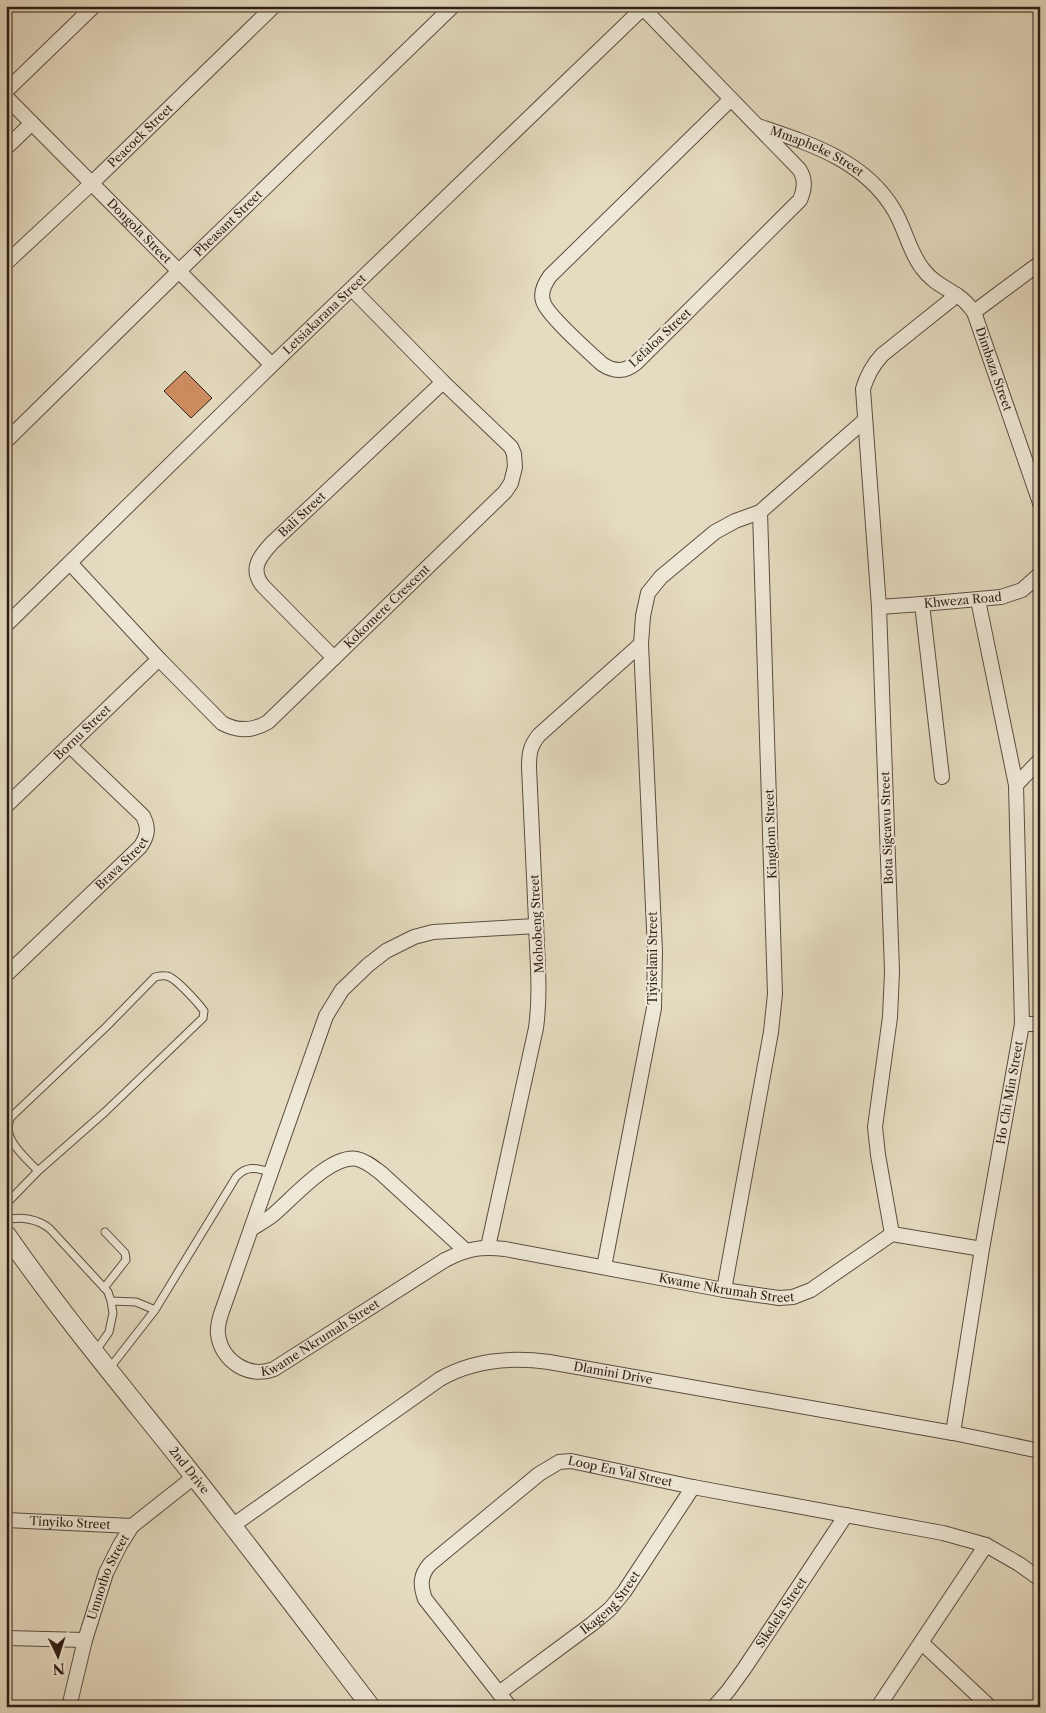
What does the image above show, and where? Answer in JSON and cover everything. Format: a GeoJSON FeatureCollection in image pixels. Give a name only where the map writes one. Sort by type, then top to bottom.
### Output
{"type":"FeatureCollection","features":[{"type":"Feature","properties":{"kind":"street"},"geometry":{"type":"LineString","coordinates":[[6,91],[94,6]]}},
{"type":"Feature","properties":{"kind":"street","name":"Peacock Street"},"geometry":{"type":"LineString","coordinates":[[6,263],[92,183],[274,6]]}},
{"type":"Feature","properties":{"kind":"street","name":"Pheasant Street"},"geometry":{"type":"LineString","coordinates":[[6,441],[453,6]]}},
{"type":"Feature","properties":{"kind":"street","name":"Mmapheke Street"},"geometry":{"type":"LineString","coordinates":[[643,7],[758,126],[815,146],[835,156],[871,180],[885,196],[895,212],[921,268],[939,284],[957,295],[974,312]]}},
{"type":"Feature","properties":{"kind":"street","name":"Letsiakarana Street"},"geometry":{"type":"LineString","coordinates":[[6,625],[643,7]]}},
{"type":"Feature","properties":{"kind":"street","name":"Dongola Street"},"geometry":{"type":"LineString","coordinates":[[6,97],[272,365]]}},
{"type":"Feature","properties":{"kind":"street","name":"Lefaloa Street"},"geometry":{"type":"LineString","coordinates":[[731,100],[557,269],[545,283],[542,291],[542,300],[545,307],[602,364],[615,371],[630,368],[800,200],[804,192],[804,176],[799,168],[758,126]]}},
{"type":"Feature","properties":{"kind":"street"},"geometry":{"type":"LineString","coordinates":[[6,148],[32,123]]}},
{"type":"Feature","properties":{"kind":"street","name":"Dimbaza Street"},"geometry":{"type":"LineString","coordinates":[[1040,263],[974,312],[1040,503]]}},
{"type":"Feature","properties":{"kind":"street","name":"Kokomere Crescent"},"geometry":{"type":"LineString","coordinates":[[70,563],[158,659],[222,723],[232,729],[242,730],[260,727],[268,722],[505,492],[511,483],[515,468],[514,454],[511,447],[443,382],[352,289]]}},
{"type":"Feature","properties":{"kind":"street","name":"Bota Sigcawu Street"},"geometry":{"type":"LineString","coordinates":[[892,1234],[878,1155],[876,1127],[890,1017],[892,971],[879,606],[863,389],[866,376],[882,355],[957,295]]}},
{"type":"Feature","properties":{"kind":"street","name":"Bali Street"},"geometry":{"type":"LineString","coordinates":[[334,658],[263,586],[258,579],[257,566],[265,550],[272,542],[443,382]]}},
{"type":"Feature","properties":{"kind":"street"},"geometry":{"type":"LineString","coordinates":[[760,512],[865,420]]}},
{"type":"Feature","properties":{"kind":"street","name":"Tiyiselani Street"},"geometry":{"type":"LineString","coordinates":[[604,1267],[654,1008],[654,924],[641,644],[645,603],[653,585],[661,576],[715,532],[735,521],[760,512]]}},
{"type":"Feature","properties":{"kind":"street","name":"Kingdom Street"},"geometry":{"type":"LineString","coordinates":[[724,1290],[771,1032],[775,994],[760,512]]}},
{"type":"Feature","properties":{"kind":"street","name":"Khweza Road"},"geometry":{"type":"LineString","coordinates":[[879,606],[978,600],[1012,594],[1022,590],[1040,574]]}},
{"type":"Feature","properties":{"kind":"street","name":"Ho Chi Min Street"},"geometry":{"type":"LineString","coordinates":[[953,1433],[982,1249],[1022,1024],[1016,785],[978,600]]}},
{"type":"Feature","properties":{"kind":"street"},"geometry":{"type":"LineString","coordinates":[[922,604],[942,777]]}},
{"type":"Feature","properties":{"kind":"street","name":"Mohobeng Street"},"geometry":{"type":"LineString","coordinates":[[488,1247],[536,1028],[540,985],[530,750],[533,742],[539,735],[641,644]]}},
{"type":"Feature","properties":{"kind":"street","name":"Bornu Street"},"geometry":{"type":"LineString","coordinates":[[6,806],[158,659]]}},
{"type":"Feature","properties":{"kind":"street","name":"Brava Street"},"geometry":{"type":"LineString","coordinates":[[6,975],[140,847],[148,833],[147,824],[143,816],[69,745]]}},
{"type":"Feature","properties":{"kind":"street"},"geometry":{"type":"LineString","coordinates":[[1016,785],[1040,760]]}},
{"type":"Feature","properties":{"kind":"street","name":"Kwame Nkrumah Street"},"geometry":{"type":"LineString","coordinates":[[536,926],[433,932],[414,937],[386,951],[348,983],[335,998],[326,1016],[221,1314],[218,1329],[222,1347],[231,1360],[244,1369],[257,1373],[274,1369],[445,1260],[466,1251],[488,1247],[724,1290],[779,1298],[799,1296],[811,1290],[892,1234]]}},
{"type":"Feature","properties":{"kind":"street"},"geometry":{"type":"LineString","coordinates":[[1022,1024],[1040,1024]]}},
{"type":"Feature","properties":{"kind":"street"},"geometry":{"type":"LineString","coordinates":[[251,1229],[275,1213],[323,1171],[346,1159],[357,1159],[368,1163],[380,1173],[466,1251]]}},
{"type":"Feature","properties":{"kind":"street","name":"2nd Drive"},"geometry":{"type":"LineString","coordinates":[[6,1234],[108,1370],[232,1526],[371,1707]]}},
{"type":"Feature","properties":{"kind":"street"},"geometry":{"type":"LineString","coordinates":[[892,1234],[982,1249]]}},
{"type":"Feature","properties":{"kind":"street","name":"Dlamini Drive"},"geometry":{"type":"LineString","coordinates":[[232,1526],[440,1379],[462,1368],[519,1359],[549,1362],[953,1433],[1040,1451]]}},
{"type":"Feature","properties":{"kind":"street","name":"Loop En Val Street"},"geometry":{"type":"LineString","coordinates":[[510,1707],[426,1599],[421,1581],[422,1575],[430,1564],[539,1474],[559,1462],[571,1461],[693,1487],[943,1533],[986,1545],[1019,1564],[1040,1580]]}},
{"type":"Feature","properties":{"kind":"street","name":"Umnotho Street"},"geometry":{"type":"LineString","coordinates":[[69,1707],[85,1640],[106,1573],[120,1545],[132,1526],[194,1478]]}},
{"type":"Feature","properties":{"kind":"street","name":"Ikageng Street"},"geometry":{"type":"LineString","coordinates":[[499,1693],[610,1609],[624,1592],[693,1487]]}},
{"type":"Feature","properties":{"kind":"street","name":"Sikelela Street"},"geometry":{"type":"LineString","coordinates":[[714,1707],[744,1669],[846,1515]]}},
{"type":"Feature","properties":{"kind":"street","name":"Tinyiko Street"},"geometry":{"type":"LineString","coordinates":[[6,1520],[132,1526]]}},
{"type":"Feature","properties":{"kind":"street"},"geometry":{"type":"LineString","coordinates":[[878,1707],[986,1545]]}},
{"type":"Feature","properties":{"kind":"street"},"geometry":{"type":"LineString","coordinates":[[6,1638],[85,1640]]}},
{"type":"Feature","properties":{"kind":"street"},"geometry":{"type":"LineString","coordinates":[[922,1643],[990,1707]]}},
{"type":"Feature","properties":{"kind":"lane"},"geometry":{"type":"LineString","coordinates":[[6,1204],[38,1171],[105,1112],[203,1018],[204,1011],[198,1002],[170,976],[155,977],[11,1117],[7,1132],[10,1140],[38,1171]]}},
{"type":"Feature","properties":{"kind":"lane"},"geometry":{"type":"LineString","coordinates":[[108,1370],[155,1310],[236,1177],[248,1168],[271,1172]]}},
{"type":"Feature","properties":{"kind":"lane"},"geometry":{"type":"LineString","coordinates":[[6,1220],[19,1218],[44,1224],[108,1292],[112,1301],[113,1313],[109,1332],[95,1352]]}},
{"type":"Feature","properties":{"kind":"lane"},"geometry":{"type":"LineString","coordinates":[[104,1288],[126,1260],[125,1253],[105,1232]]}},
{"type":"Feature","properties":{"kind":"lane"},"geometry":{"type":"LineString","coordinates":[[112,1301],[136,1302],[155,1310]]}},
{"type":"Feature","properties":{"kind":"building"},"geometry":{"type":"Polygon","coordinates":[[[185,371],[212,398],[191,418],[164,391],[185,371]]]}}]}
